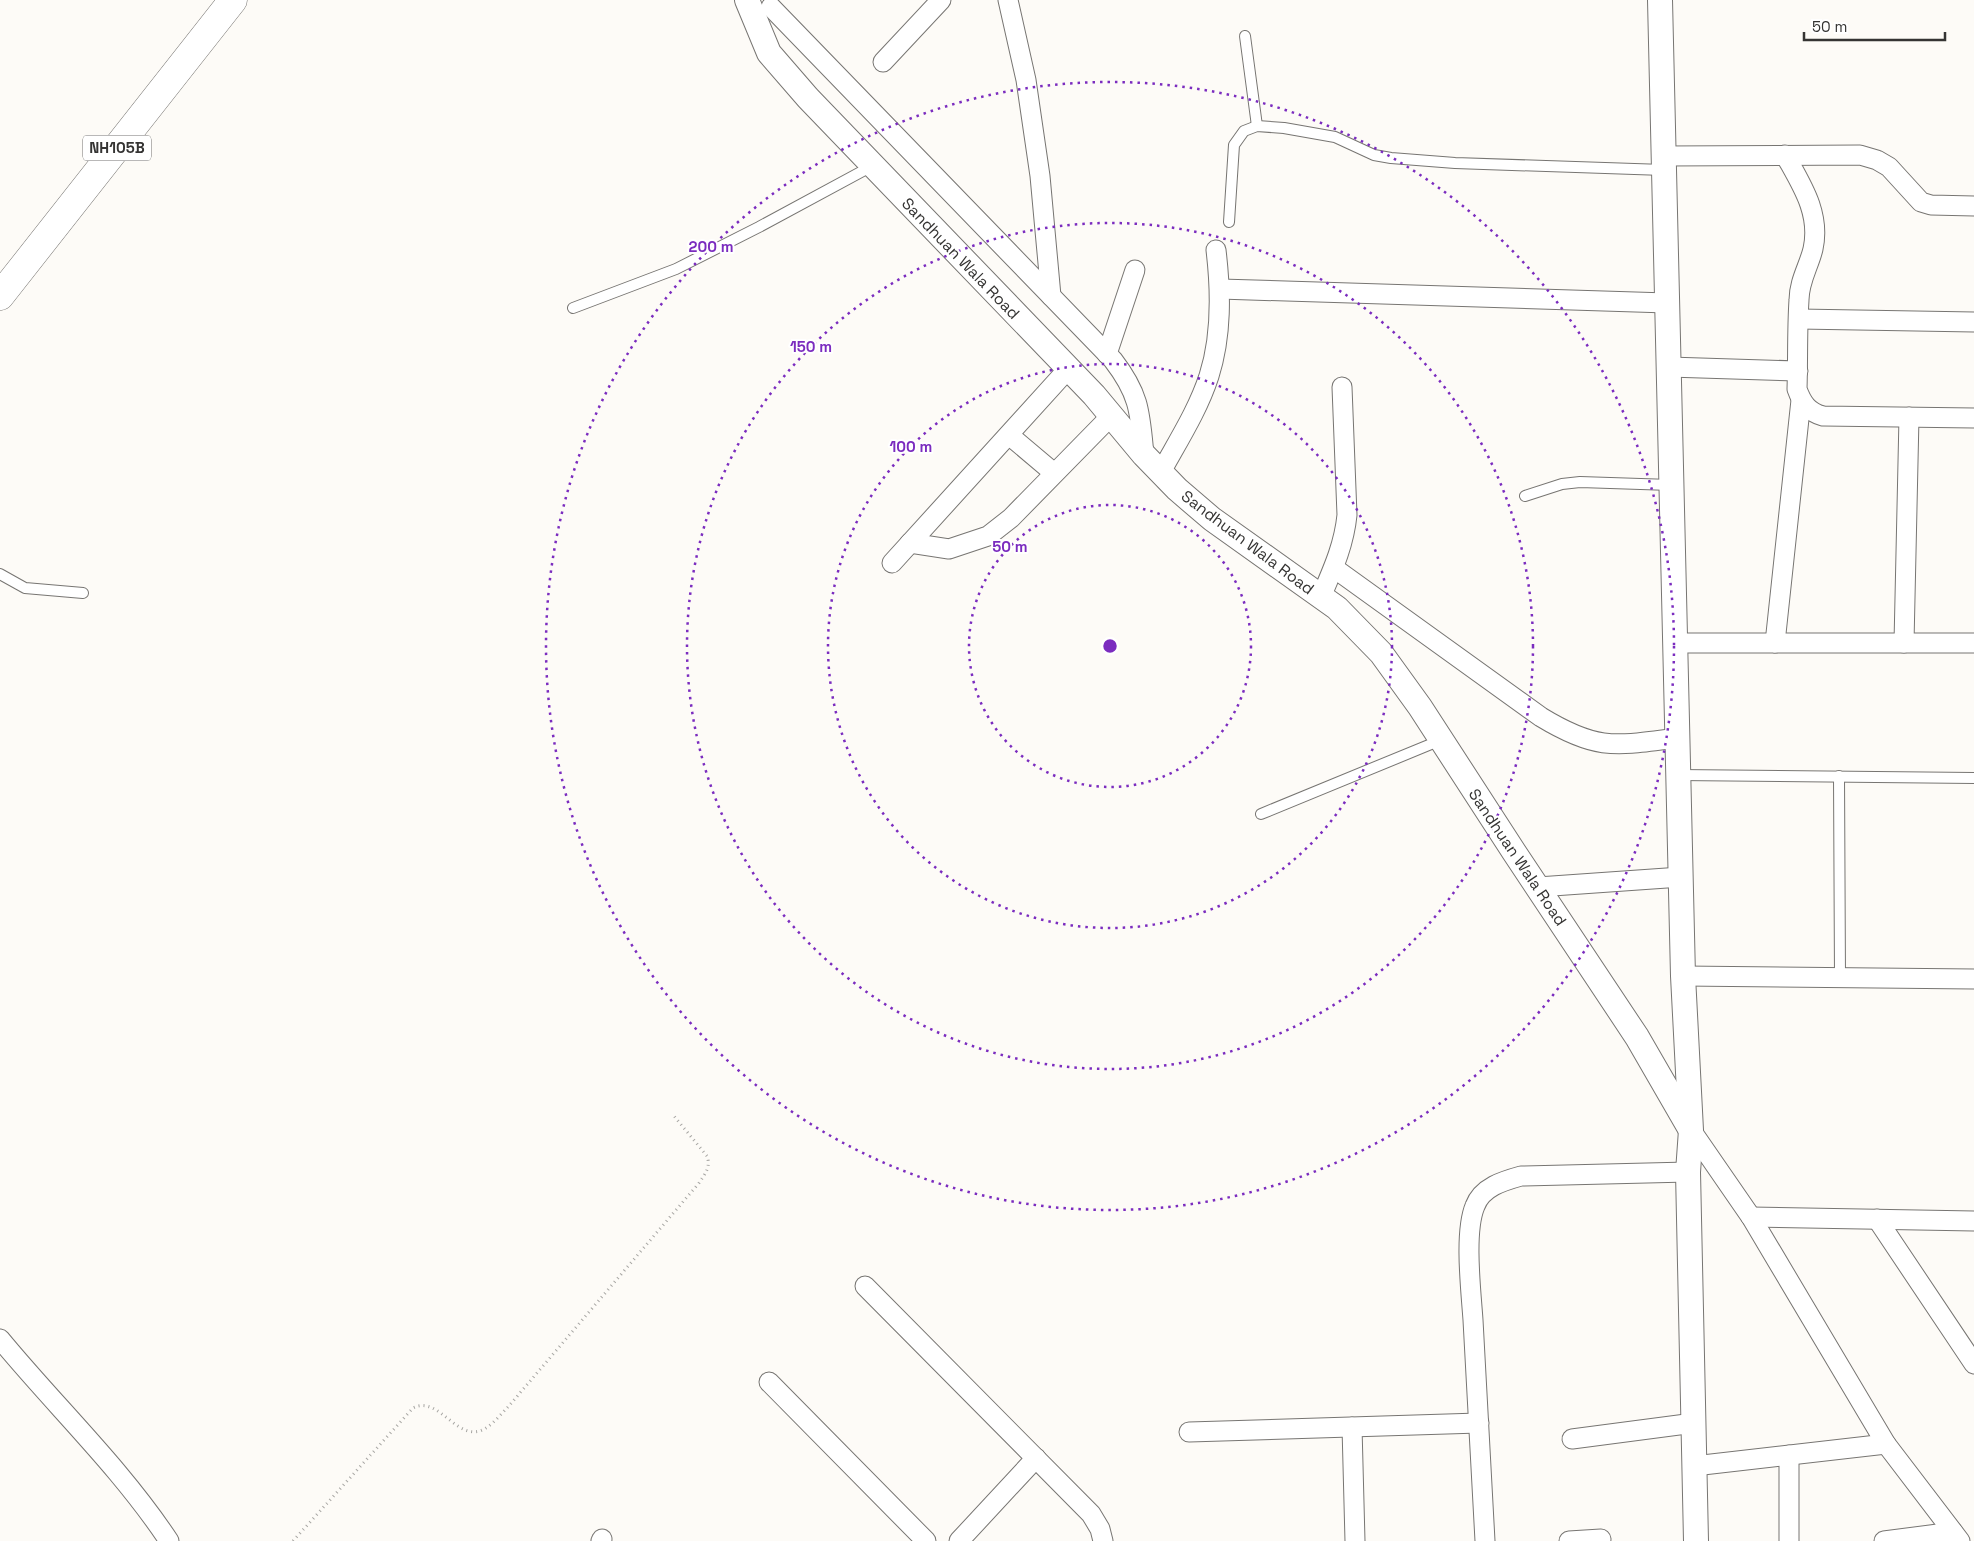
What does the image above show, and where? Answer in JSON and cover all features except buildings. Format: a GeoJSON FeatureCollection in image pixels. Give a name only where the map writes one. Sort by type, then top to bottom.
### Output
{"type":"FeatureCollection","features":[{"type":"Feature","properties":{"kind":"highway","name":"NH105B"},"geometry":{"type":"LineString","coordinates":[[0,296],[233,0]]}},
{"type":"Feature","properties":{"kind":"street"},"geometry":{"type":"LineString","coordinates":[[883,62],[941,0]]}},
{"type":"Feature","properties":{"kind":"street"},"geometry":{"type":"LineString","coordinates":[[1008,0],[1030,109],[1040,176],[1051,296]]}},
{"type":"Feature","properties":{"kind":"street"},"geometry":{"type":"LineString","coordinates":[[1660,0],[1683,976],[1691,1130],[1688,1172],[1696,1541]]}},
{"type":"Feature","properties":{"kind":"street"},"geometry":{"type":"LineString","coordinates":[[768,5],[1107,354],[1125,375],[1140,407],[1144,455]]}},
{"type":"Feature","properties":{"kind":"street","name":"Sandhuan Wala Road"},"geometry":{"type":"LineString","coordinates":[[768,5],[769,53],[872,166],[1068,369],[1144,455],[1212,519],[1337,608],[1381,653],[1441,740],[1637,1037],[1691,1130]]}},
{"type":"Feature","properties":{"kind":"street"},"geometry":{"type":"LineString","coordinates":[[1664,163],[1785,155],[1860,155],[1877,160],[1889,167],[1921,202],[1974,206]]}},
{"type":"Feature","properties":{"kind":"street"},"geometry":{"type":"LineString","coordinates":[[1785,155],[1808,196],[1814,219],[1813,248],[1801,282],[1798,300],[1797,389],[1801,400],[1814,413],[1823,416],[1974,418]]}},
{"type":"Feature","properties":{"kind":"street"},"geometry":{"type":"LineString","coordinates":[[1161,472],[1195,409],[1209,376],[1218,341],[1220,289],[1216,250]]}},
{"type":"Feature","properties":{"kind":"street"},"geometry":{"type":"LineString","coordinates":[[1107,354],[1135,270]]}},
{"type":"Feature","properties":{"kind":"street"},"geometry":{"type":"LineString","coordinates":[[1220,289],[1667,303]]}},
{"type":"Feature","properties":{"kind":"street"},"geometry":{"type":"LineString","coordinates":[[1799,319],[1974,322]]}},
{"type":"Feature","properties":{"kind":"street"},"geometry":{"type":"LineString","coordinates":[[1669,367],[1798,371]]}},
{"type":"Feature","properties":{"kind":"street"},"geometry":{"type":"LineString","coordinates":[[892,563],[1068,369]]}},
{"type":"Feature","properties":{"kind":"street"},"geometry":{"type":"LineString","coordinates":[[1321,597],[1334,568],[1345,533],[1347,514],[1342,387]]}},
{"type":"Feature","properties":{"kind":"street"},"geometry":{"type":"LineString","coordinates":[[1775,643],[1801,400]]}},
{"type":"Feature","properties":{"kind":"street"},"geometry":{"type":"LineString","coordinates":[[910,543],[949,549],[988,536],[1010,518],[1111,416]]}},
{"type":"Feature","properties":{"kind":"street"},"geometry":{"type":"LineString","coordinates":[[1904,643],[1909,417]]}},
{"type":"Feature","properties":{"kind":"street"},"geometry":{"type":"LineString","coordinates":[[1009,435],[1054,473]]}},
{"type":"Feature","properties":{"kind":"street"},"geometry":{"type":"LineString","coordinates":[[1334,568],[1533,711],[1569,734],[1598,744],[1626,745],[1677,738]]}},
{"type":"Feature","properties":{"kind":"street"},"geometry":{"type":"LineString","coordinates":[[1675,643],[1974,643]]}},
{"type":"Feature","properties":{"kind":"street"},"geometry":{"type":"LineString","coordinates":[[1538,887],[1681,877]]}},
{"type":"Feature","properties":{"kind":"street"},"geometry":{"type":"LineString","coordinates":[[1683,976],[1974,979]]}},
{"type":"Feature","properties":{"kind":"street"},"geometry":{"type":"LineString","coordinates":[[1691,1130],[1751,1217],[1886,1444],[1956,1537]]}},
{"type":"Feature","properties":{"kind":"street"},"geometry":{"type":"LineString","coordinates":[[1485,1541],[1471,1278],[1471,1220],[1475,1204],[1486,1191],[1500,1182],[1521,1176],[1688,1172]]}},
{"type":"Feature","properties":{"kind":"street"},"geometry":{"type":"LineString","coordinates":[[1751,1217],[1974,1221]]}},
{"type":"Feature","properties":{"kind":"street"},"geometry":{"type":"LineString","coordinates":[[1877,1219],[1974,1364]]}},
{"type":"Feature","properties":{"kind":"street"},"geometry":{"type":"LineString","coordinates":[[865,1286],[1091,1514],[1100,1530],[1103,1541]]}},
{"type":"Feature","properties":{"kind":"street"},"geometry":{"type":"LineString","coordinates":[[0,1339],[111,1463],[152,1515],[169,1541]]}},
{"type":"Feature","properties":{"kind":"street"},"geometry":{"type":"LineString","coordinates":[[769,1382],[926,1541]]}},
{"type":"Feature","properties":{"kind":"street"},"geometry":{"type":"LineString","coordinates":[[1189,1432],[1479,1423]]}},
{"type":"Feature","properties":{"kind":"street"},"geometry":{"type":"LineString","coordinates":[[1572,1439],[1694,1423]]}},
{"type":"Feature","properties":{"kind":"street"},"geometry":{"type":"LineString","coordinates":[[1352,1427],[1355,1541]]}},
{"type":"Feature","properties":{"kind":"street"},"geometry":{"type":"LineString","coordinates":[[1694,1466],[1886,1444]]}},
{"type":"Feature","properties":{"kind":"street"},"geometry":{"type":"LineString","coordinates":[[1789,1455],[1789,1541]]}},
{"type":"Feature","properties":{"kind":"street"},"geometry":{"type":"LineString","coordinates":[[959,1541],[1036,1458]]}},
{"type":"Feature","properties":{"kind":"street"},"geometry":{"type":"LineString","coordinates":[[1884,1541],[1956,1537]]}},
{"type":"Feature","properties":{"kind":"street"},"geometry":{"type":"LineString","coordinates":[[1569,1541],[1601,1539]]}},
{"type":"Feature","properties":{"kind":"lane"},"geometry":{"type":"LineString","coordinates":[[1245,36],[1257,126]]}},
{"type":"Feature","properties":{"kind":"lane"},"geometry":{"type":"LineString","coordinates":[[1229,222],[1234,144],[1244,131],[1257,126],[1284,128],[1336,137],[1374,155],[1391,158],[1454,163],[1664,163]]}},
{"type":"Feature","properties":{"kind":"lane"},"geometry":{"type":"LineString","coordinates":[[573,308],[676,269],[872,166]]}},
{"type":"Feature","properties":{"kind":"lane"},"geometry":{"type":"LineString","coordinates":[[1525,496],[1562,484],[1580,482],[1671,486]]}},
{"type":"Feature","properties":{"kind":"lane"},"geometry":{"type":"LineString","coordinates":[[0,574],[25,588],[83,593]]}},
{"type":"Feature","properties":{"kind":"lane"},"geometry":{"type":"LineString","coordinates":[[1260,814],[1441,740]]}},
{"type":"Feature","properties":{"kind":"lane"},"geometry":{"type":"LineString","coordinates":[[1678,775],[1974,778]]}},
{"type":"Feature","properties":{"kind":"lane"},"geometry":{"type":"LineString","coordinates":[[1839,776],[1840,978]]}},
{"type":"Feature","properties":{"kind":"path"},"geometry":{"type":"LineString","coordinates":[[293,1541],[414,1408],[420,1405],[432,1407],[458,1426],[472,1431],[484,1429],[494,1422],[699,1183],[707,1171],[710,1163],[707,1156],[674,1116]]}}]}
